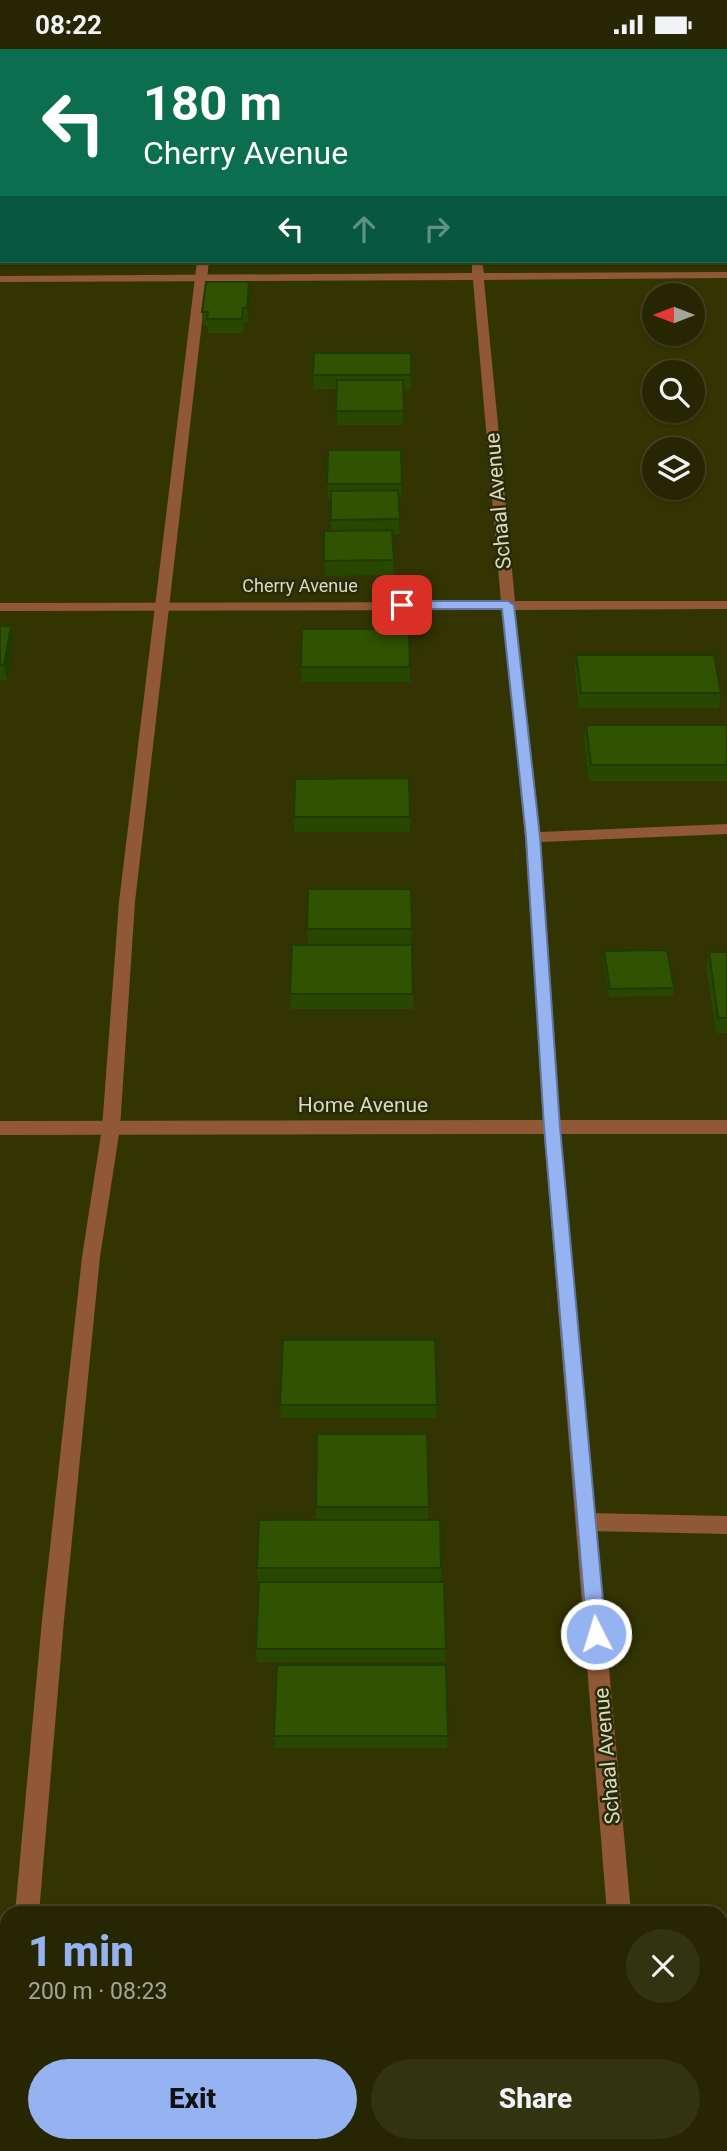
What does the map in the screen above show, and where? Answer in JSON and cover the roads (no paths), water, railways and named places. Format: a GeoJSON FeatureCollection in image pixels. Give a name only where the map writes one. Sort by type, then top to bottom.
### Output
{"type":"FeatureCollection","features":[{"type":"Feature","properties":{"kind":"street"},"geometry":{"type":"LineString","coordinates":[[0,279],[202,269],[478,268],[727,275]]}},
{"type":"Feature","properties":{"kind":"street","name":"Schaal Avenue"},"geometry":{"type":"LineString","coordinates":[[478,268],[508,605],[533,837],[552,1127],[619,1906]]}},
{"type":"Feature","properties":{"kind":"street"},"geometry":{"type":"LineString","coordinates":[[28,1906],[53,1621],[87,1298],[111,1128],[127,902],[202,269]]}},
{"type":"Feature","properties":{"kind":"street","name":"Cherry Avenue"},"geometry":{"type":"LineString","coordinates":[[0,607],[727,605]]}},
{"type":"Feature","properties":{"kind":"street"},"geometry":{"type":"LineString","coordinates":[[533,837],[727,829]]}},
{"type":"Feature","properties":{"kind":"street","name":"Home Avenue"},"geometry":{"type":"LineString","coordinates":[[0,1128],[727,1127]]}},
{"type":"Feature","properties":{"kind":"street"},"geometry":{"type":"LineString","coordinates":[[587,1522],[727,1525]]}}]}
